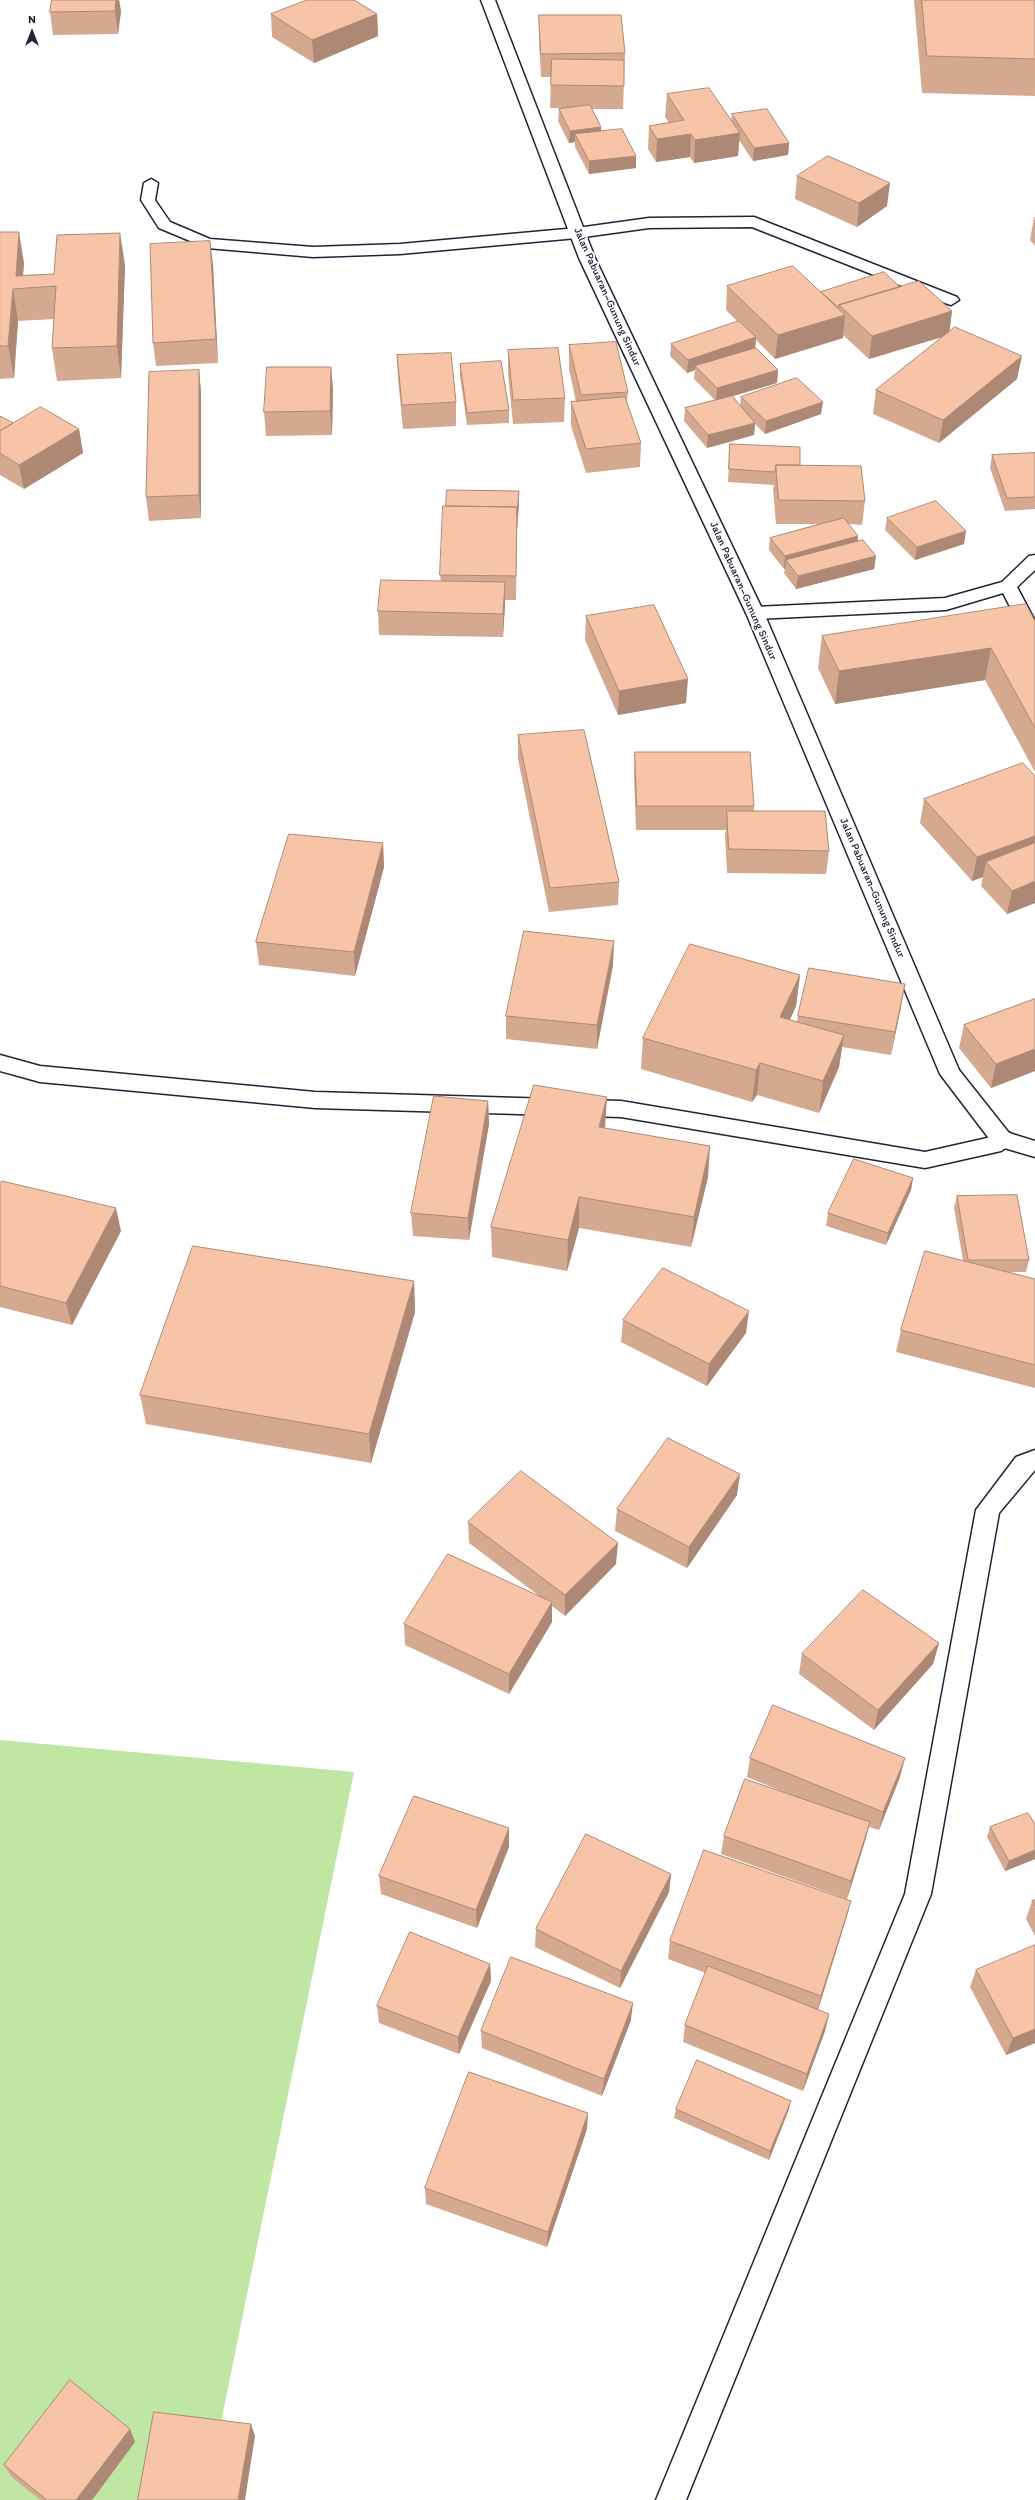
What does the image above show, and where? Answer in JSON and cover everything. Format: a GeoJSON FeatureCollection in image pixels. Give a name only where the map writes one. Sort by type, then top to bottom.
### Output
{"type":"FeatureCollection","features":[{"type":"Feature","properties":{"kind":"street","name":"Jalan Pabuaran–Gunung Sindur"},"geometry":{"type":"LineString","coordinates":[[488,0],[577,233],[755,613],[950,1074],[1002,1139]]}},
{"type":"Feature","properties":{"kind":"street"},"geometry":{"type":"LineString","coordinates":[[151,183],[148,200],[164,225],[207,243],[313,252],[400,249],[577,233],[649,223],[754,222],[951,300]]}},
{"type":"Feature","properties":{"kind":"street"},"geometry":{"type":"LineString","coordinates":[[755,613],[946,604],[1008,586],[1035,560]]}},
{"type":"Feature","properties":{"kind":"street"},"geometry":{"type":"LineString","coordinates":[[1008,586],[1035,638]]}},
{"type":"Feature","properties":{"kind":"street"},"geometry":{"type":"LineString","coordinates":[[0,1063],[40,1074],[315,1100],[621,1109],[925,1160],[993,1145],[1002,1139],[1035,1149]]}},
{"type":"Feature","properties":{"kind":"street"},"geometry":{"type":"LineString","coordinates":[[671,2500],[918,1894],[988,1510],[1024,1464],[1035,1460]]}},
{"type":"Feature","properties":{"kind":"green space"},"geometry":{"type":"Polygon","coordinates":[[[0,1740],[354,1772],[205,2500],[0,2500],[0,1740]]]}},
{"type":"Feature","properties":{"kind":"building"},"geometry":{"type":"Polygon","coordinates":[[[52,0],[116,0],[115,11],[50,12],[52,0]]]}},
{"type":"Feature","properties":{"kind":"building"},"geometry":{"type":"Polygon","coordinates":[[[307,0],[354,0],[377,14],[312,40],[271,14],[307,0]]]}},
{"type":"Feature","properties":{"kind":"building"},"geometry":{"type":"Polygon","coordinates":[[[922,0],[1035,0],[1035,59],[927,56],[922,0]]]}},
{"type":"Feature","properties":{"kind":"building"},"geometry":{"type":"Polygon","coordinates":[[[539,15],[621,15],[625,53],[541,54],[539,15]]]}},
{"type":"Feature","properties":{"kind":"building"},"geometry":{"type":"Polygon","coordinates":[[[552,59],[624,60],[624,86],[551,85],[552,59]]]}},
{"type":"Feature","properties":{"kind":"building"},"geometry":{"type":"Polygon","coordinates":[[[709,88],[740,133],[695,140],[691,134],[657,139],[649,126],[684,120],[667,94],[709,88]]]}},
{"type":"Feature","properties":{"kind":"building"},"geometry":{"type":"Polygon","coordinates":[[[590,105],[601,127],[570,131],[559,109],[590,105]]]}},
{"type":"Feature","properties":{"kind":"building"},"geometry":{"type":"Polygon","coordinates":[[[767,109],[789,143],[754,148],[732,114],[767,109]]]}},
{"type":"Feature","properties":{"kind":"building"},"geometry":{"type":"Polygon","coordinates":[[[622,129],[636,156],[589,161],[575,134],[622,129]]]}},
{"type":"Feature","properties":{"kind":"building"},"geometry":{"type":"Polygon","coordinates":[[[828,156],[890,183],[859,203],[797,176],[828,156]]]}},
{"type":"Feature","properties":{"kind":"building"},"geometry":{"type":"Polygon","coordinates":[[[0,232],[19,232],[16,276],[54,274],[57,235],[120,233],[117,346],[52,348],[56,286],[13,289],[8,346],[0,346],[0,232]]]}},
{"type":"Feature","properties":{"kind":"building"},"geometry":{"type":"Polygon","coordinates":[[[210,241],[216,339],[153,343],[150,244],[210,241]]]}},
{"type":"Feature","properties":{"kind":"building"},"geometry":{"type":"Polygon","coordinates":[[[793,266],[845,315],[778,335],[727,286],[793,266]]]}},
{"type":"Feature","properties":{"kind":"building"},"geometry":{"type":"Polygon","coordinates":[[[884,272],[900,287],[839,305],[839,308],[821,292],[884,272]]]}},
{"type":"Feature","properties":{"kind":"building"},"geometry":{"type":"Polygon","coordinates":[[[919,281],[952,311],[872,336],[839,305],[919,281]]]}},
{"type":"Feature","properties":{"kind":"building"},"geometry":{"type":"Polygon","coordinates":[[[739,321],[756,337],[688,360],[671,344],[739,321]]]}},
{"type":"Feature","properties":{"kind":"building"},"geometry":{"type":"Polygon","coordinates":[[[955,327],[1022,356],[943,420],[876,390],[955,327]]]}},
{"type":"Feature","properties":{"kind":"building"},"geometry":{"type":"Polygon","coordinates":[[[616,342],[628,392],[581,395],[569,345],[616,342]]]}},
{"type":"Feature","properties":{"kind":"building"},"geometry":{"type":"Polygon","coordinates":[[[558,348],[565,398],[513,400],[508,350],[558,348]]]}},
{"type":"Feature","properties":{"kind":"building"},"geometry":{"type":"Polygon","coordinates":[[[756,348],[778,370],[717,388],[695,366],[756,348]]]}},
{"type":"Feature","properties":{"kind":"building"},"geometry":{"type":"Polygon","coordinates":[[[451,353],[456,402],[402,405],[397,355],[451,353]]]}},
{"type":"Feature","properties":{"kind":"building"},"geometry":{"type":"Polygon","coordinates":[[[501,361],[509,410],[467,413],[460,364],[501,361]]]}},
{"type":"Feature","properties":{"kind":"building"},"geometry":{"type":"Polygon","coordinates":[[[267,367],[331,367],[330,411],[264,412],[267,367]]]}},
{"type":"Feature","properties":{"kind":"building"},"geometry":{"type":"Polygon","coordinates":[[[199,370],[199,495],[146,497],[149,372],[199,370]]]}},
{"type":"Feature","properties":{"kind":"building"},"geometry":{"type":"Polygon","coordinates":[[[797,378],[823,402],[766,421],[741,397],[797,378]]]}},
{"type":"Feature","properties":{"kind":"building"},"geometry":{"type":"Polygon","coordinates":[[[732,396],[755,423],[708,435],[685,408],[732,396]]]}},
{"type":"Feature","properties":{"kind":"building"},"geometry":{"type":"Polygon","coordinates":[[[625,397],[641,443],[586,449],[571,402],[625,397]]]}},
{"type":"Feature","properties":{"kind":"building"},"geometry":{"type":"Polygon","coordinates":[[[41,407],[79,429],[19,465],[0,453],[0,431],[41,407]]]}},
{"type":"Feature","properties":{"kind":"building"},"geometry":{"type":"Polygon","coordinates":[[[0,416],[13,423],[0,431],[0,416]]]}},
{"type":"Feature","properties":{"kind":"building"},"geometry":{"type":"Polygon","coordinates":[[[730,444],[800,447],[800,465],[776,465],[775,472],[729,469],[730,444]]]}},
{"type":"Feature","properties":{"kind":"building"},"geometry":{"type":"Polygon","coordinates":[[[1035,453],[1035,497],[1007,498],[992,455],[1035,453]]]}},
{"type":"Feature","properties":{"kind":"building"},"geometry":{"type":"Polygon","coordinates":[[[776,465],[861,466],[865,501],[779,500],[776,465]]]}},
{"type":"Feature","properties":{"kind":"building"},"geometry":{"type":"Polygon","coordinates":[[[447,490],[519,491],[517,516],[517,507],[446,506],[447,490]]]}},
{"type":"Feature","properties":{"kind":"building"},"geometry":{"type":"Polygon","coordinates":[[[936,501],[966,531],[917,547],[887,518],[936,501]]]}},
{"type":"Feature","properties":{"kind":"building"},"geometry":{"type":"Polygon","coordinates":[[[443,506],[517,507],[516,576],[440,575],[443,506]]]}},
{"type":"Feature","properties":{"kind":"building"},"geometry":{"type":"Polygon","coordinates":[[[844,518],[858,536],[785,556],[770,538],[844,518]]]}},
{"type":"Feature","properties":{"kind":"building"},"geometry":{"type":"Polygon","coordinates":[[[863,540],[876,556],[798,576],[786,560],[863,540]]]}},
{"type":"Feature","properties":{"kind":"building"},"geometry":{"type":"Polygon","coordinates":[[[381,580],[505,582],[503,614],[378,611],[381,580]]]}},
{"type":"Feature","properties":{"kind":"building"},"geometry":{"type":"Polygon","coordinates":[[[1026,604],[1035,621],[1035,728],[991,648],[839,671],[822,636],[1026,604]]]}},
{"type":"Feature","properties":{"kind":"building"},"geometry":{"type":"Polygon","coordinates":[[[654,605],[688,679],[619,691],[586,616],[654,605]]]}},
{"type":"Feature","properties":{"kind":"building"},"geometry":{"type":"Polygon","coordinates":[[[584,730],[619,882],[550,888],[518,735],[584,730]]]}},
{"type":"Feature","properties":{"kind":"building"},"geometry":{"type":"Polygon","coordinates":[[[635,752],[750,752],[754,806],[637,806],[635,752]]]}},
{"type":"Feature","properties":{"kind":"building"},"geometry":{"type":"Polygon","coordinates":[[[1023,763],[1035,776],[1035,836],[977,857],[924,799],[1023,763]]]}},
{"type":"Feature","properties":{"kind":"building"},"geometry":{"type":"Polygon","coordinates":[[[727,811],[825,811],[829,851],[729,849],[727,811]]]}},
{"type":"Feature","properties":{"kind":"building"},"geometry":{"type":"Polygon","coordinates":[[[289,834],[383,843],[354,952],[256,942],[289,834]]]}},
{"type":"Feature","properties":{"kind":"building"},"geometry":{"type":"Polygon","coordinates":[[[1035,843],[1035,881],[1012,891],[986,862],[1035,843]]]}},
{"type":"Feature","properties":{"kind":"building"},"geometry":{"type":"Polygon","coordinates":[[[524,931],[614,941],[597,1025],[506,1016],[524,931]]]}},
{"type":"Feature","properties":{"kind":"building"},"geometry":{"type":"Polygon","coordinates":[[[690,944],[800,975],[780,1017],[844,1035],[823,1081],[760,1063],[756,1070],[643,1038],[690,944]]]}},
{"type":"Feature","properties":{"kind":"building"},"geometry":{"type":"Polygon","coordinates":[[[809,968],[905,984],[895,1032],[798,1016],[809,968]]]}},
{"type":"Feature","properties":{"kind":"building"},"geometry":{"type":"Polygon","coordinates":[[[1035,999],[1035,1049],[996,1064],[964,1025],[1035,999]]]}},
{"type":"Feature","properties":{"kind":"building"},"geometry":{"type":"Polygon","coordinates":[[[534,1085],[607,1097],[599,1127],[710,1146],[694,1217],[579,1197],[568,1240],[491,1227],[534,1085]]]}},
{"type":"Feature","properties":{"kind":"building"},"geometry":{"type":"Polygon","coordinates":[[[434,1096],[488,1101],[468,1218],[411,1213],[434,1096]]]}},
{"type":"Feature","properties":{"kind":"building"},"geometry":{"type":"Polygon","coordinates":[[[854,1159],[913,1178],[888,1233],[828,1213],[854,1159]]]}},
{"type":"Feature","properties":{"kind":"building"},"geometry":{"type":"Polygon","coordinates":[[[2,1181],[116,1208],[66,1303],[0,1286],[0,1184],[2,1181]]]}},
{"type":"Feature","properties":{"kind":"building"},"geometry":{"type":"Polygon","coordinates":[[[1017,1195],[1029,1260],[968,1260],[957,1196],[1017,1195]]]}},
{"type":"Feature","properties":{"kind":"building"},"geometry":{"type":"Polygon","coordinates":[[[193,1246],[414,1281],[369,1434],[140,1395],[193,1246]]]}},
{"type":"Feature","properties":{"kind":"building"},"geometry":{"type":"Polygon","coordinates":[[[925,1251],[1035,1279],[1035,1365],[901,1330],[925,1251]]]}},
{"type":"Feature","properties":{"kind":"building"},"geometry":{"type":"Polygon","coordinates":[[[663,1268],[749,1311],[709,1364],[623,1320],[663,1268]]]}},
{"type":"Feature","properties":{"kind":"building"},"geometry":{"type":"Polygon","coordinates":[[[668,1438],[740,1474],[689,1547],[617,1509],[668,1438]]]}},
{"type":"Feature","properties":{"kind":"building"},"geometry":{"type":"Polygon","coordinates":[[[521,1471],[618,1543],[565,1595],[468,1522],[521,1471]]]}},
{"type":"Feature","properties":{"kind":"building"},"geometry":{"type":"Polygon","coordinates":[[[448,1554],[552,1602],[509,1674],[404,1624],[448,1554]]]}},
{"type":"Feature","properties":{"kind":"building"},"geometry":{"type":"Polygon","coordinates":[[[863,1590],[939,1643],[878,1710],[802,1654],[863,1590]]]}},
{"type":"Feature","properties":{"kind":"building"},"geometry":{"type":"Polygon","coordinates":[[[773,1705],[905,1758],[883,1812],[750,1758],[773,1705]]]}},
{"type":"Feature","properties":{"kind":"building"},"geometry":{"type":"Polygon","coordinates":[[[745,1779],[870,1822],[851,1881],[724,1836],[745,1779]]]}},
{"type":"Feature","properties":{"kind":"building"},"geometry":{"type":"Polygon","coordinates":[[[414,1796],[509,1828],[476,1910],[379,1876],[414,1796]]]}},
{"type":"Feature","properties":{"kind":"building"},"geometry":{"type":"Polygon","coordinates":[[[1028,1813],[1035,1824],[1035,1850],[1009,1861],[990,1827],[1028,1813]]]}},
{"type":"Feature","properties":{"kind":"building"},"geometry":{"type":"Polygon","coordinates":[[[586,1834],[671,1874],[621,1971],[536,1929],[586,1834]]]}},
{"type":"Feature","properties":{"kind":"building"},"geometry":{"type":"Polygon","coordinates":[[[704,1850],[851,1901],[821,1996],[670,1941],[704,1850]]]}},
{"type":"Feature","properties":{"kind":"building"},"geometry":{"type":"Polygon","coordinates":[[[410,1932],[490,1964],[458,2037],[377,2006],[410,1932]]]}},
{"type":"Feature","properties":{"kind":"building"},"geometry":{"type":"Polygon","coordinates":[[[1035,1945],[1035,2029],[1013,2038],[976,1970],[1035,1945]]]}},
{"type":"Feature","properties":{"kind":"building"},"geometry":{"type":"Polygon","coordinates":[[[511,1957],[633,2003],[604,2079],[481,2031],[511,1957]]]}},
{"type":"Feature","properties":{"kind":"building"},"geometry":{"type":"Polygon","coordinates":[[[708,1966],[829,2014],[807,2074],[685,2025],[708,1966]]]}},
{"type":"Feature","properties":{"kind":"building"},"geometry":{"type":"Polygon","coordinates":[[[697,2060],[791,2101],[770,2151],[676,2109],[697,2060]]]}},
{"type":"Feature","properties":{"kind":"building"},"geometry":{"type":"Polygon","coordinates":[[[469,2072],[588,2113],[548,2232],[425,2188],[469,2072]]]}},
{"type":"Feature","properties":{"kind":"building"},"geometry":{"type":"Polygon","coordinates":[[[70,2380],[130,2429],[76,2500],[47,2500],[4,2465],[70,2380]]]}},
{"type":"Feature","properties":{"kind":"building"},"geometry":{"type":"Polygon","coordinates":[[[154,2412],[251,2424],[238,2500],[138,2500],[154,2412]]]}}]}
